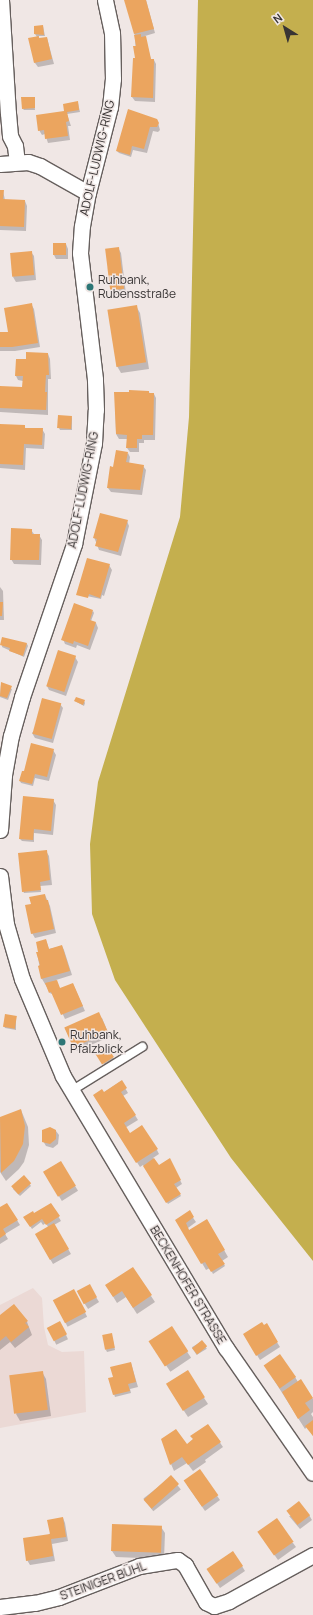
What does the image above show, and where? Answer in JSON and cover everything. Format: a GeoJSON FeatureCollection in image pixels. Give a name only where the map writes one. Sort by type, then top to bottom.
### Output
{"type":"FeatureCollection","features":[{"type":"Feature","properties":{"kind":"street"},"geometry":{"type":"LineString","coordinates":[[1,0],[10,136],[15,146],[17,162]]}},
{"type":"Feature","properties":{"kind":"street","name":"ADOLF-LUDWIG-RING"},"geometry":{"type":"LineString","coordinates":[[0,830],[4,775],[11,736],[22,697],[74,544],[94,443],[96,410],[94,379],[80,253],[82,226],[88,193],[110,107],[113,79],[112,33],[105,0]]}},
{"type":"Feature","properties":{"kind":"street"},"geometry":{"type":"LineString","coordinates":[[0,164],[28,162],[40,166],[88,193]]}},
{"type":"Feature","properties":{"kind":"street"},"geometry":{"type":"LineString","coordinates":[[0,876],[3,924],[33,1007],[50,1048],[71,1091]]}},
{"type":"Feature","properties":{"kind":"street","name":"BECKENHOFER STRASSE"},"geometry":{"type":"LineString","coordinates":[[71,1091],[226,1348],[313,1474]]}},
{"type":"Feature","properties":{"kind":"street","name":"STEINIGER BÜHL"},"geometry":{"type":"LineString","coordinates":[[0,1607],[35,1604],[59,1597],[139,1566],[178,1560],[185,1566],[206,1602],[214,1606],[229,1601],[313,1555]]}},
{"type":"Feature","properties":{"kind":"lane"},"geometry":{"type":"LineString","coordinates":[[71,1091],[142,1047]]}},
{"type":"Feature","properties":{"kind":"shaded area"},"geometry":{"type":"Polygon","coordinates":[[[198,0],[313,0],[313,1261],[231,1158],[115,980],[92,914],[90,844],[98,782],[180,517],[189,417],[198,0]]]}},
{"type":"Feature","properties":{"kind":"shaded area"},"geometry":{"type":"Polygon","coordinates":[[[33,1288],[42,1298],[44,1327],[48,1345],[62,1352],[84,1351],[86,1412],[0,1428],[0,1305],[33,1288]]]}},
{"type":"Feature","properties":{"kind":"building"},"geometry":{"type":"Polygon","coordinates":[[[124,0],[146,0],[154,29],[134,34],[124,0]]]}},
{"type":"Feature","properties":{"kind":"building"},"geometry":{"type":"Polygon","coordinates":[[[43,25],[44,35],[34,34],[34,26],[43,25]]]}},
{"type":"Feature","properties":{"kind":"building"},"geometry":{"type":"Polygon","coordinates":[[[141,34],[141,37],[146,36],[151,59],[154,59],[153,98],[131,97],[133,58],[135,58],[133,46],[136,46],[134,35],[141,34]]]}},
{"type":"Feature","properties":{"kind":"building"},"geometry":{"type":"Polygon","coordinates":[[[39,36],[39,38],[47,37],[52,59],[34,63],[28,38],[39,36]]]}},
{"type":"Feature","properties":{"kind":"building"},"geometry":{"type":"Polygon","coordinates":[[[21,97],[35,97],[35,108],[22,109],[21,97]]]}},
{"type":"Feature","properties":{"kind":"building"},"geometry":{"type":"Polygon","coordinates":[[[78,101],[79,110],[67,112],[69,121],[66,122],[68,136],[45,139],[44,130],[38,131],[36,115],[64,111],[63,104],[78,101]]]}},
{"type":"Feature","properties":{"kind":"building"},"geometry":{"type":"Polygon","coordinates":[[[128,109],[157,119],[159,123],[157,127],[150,127],[144,149],[132,146],[130,155],[116,151],[128,109]]]}},
{"type":"Feature","properties":{"kind":"building"},"geometry":{"type":"Polygon","coordinates":[[[0,190],[4,190],[3,199],[25,200],[24,227],[0,226],[0,190]]]}},
{"type":"Feature","properties":{"kind":"building"},"geometry":{"type":"Polygon","coordinates":[[[53,243],[66,243],[66,255],[53,255],[53,243]]]}},
{"type":"Feature","properties":{"kind":"building"},"geometry":{"type":"Polygon","coordinates":[[[119,247],[124,289],[110,290],[105,249],[119,247]]]}},
{"type":"Feature","properties":{"kind":"building"},"geometry":{"type":"Polygon","coordinates":[[[32,251],[34,275],[12,277],[10,253],[32,251]]]}},
{"type":"Feature","properties":{"kind":"building"},"geometry":{"type":"Polygon","coordinates":[[[32,303],[38,343],[12,347],[0,347],[0,332],[8,332],[4,308],[32,303]]]}},
{"type":"Feature","properties":{"kind":"building"},"geometry":{"type":"Polygon","coordinates":[[[137,305],[146,362],[116,367],[107,310],[137,305]]]}},
{"type":"Feature","properties":{"kind":"building"},"geometry":{"type":"Polygon","coordinates":[[[26,352],[48,353],[49,375],[46,375],[46,410],[0,408],[0,386],[22,387],[23,376],[15,376],[16,359],[26,359],[26,352]]]}},
{"type":"Feature","properties":{"kind":"building"},"geometry":{"type":"Polygon","coordinates":[[[129,390],[149,391],[149,393],[154,393],[153,435],[142,435],[142,439],[137,439],[137,448],[126,448],[127,435],[116,434],[114,392],[129,392],[129,390]]]}},
{"type":"Feature","properties":{"kind":"building"},"geometry":{"type":"Polygon","coordinates":[[[58,415],[72,416],[71,429],[57,428],[58,415]]]}},
{"type":"Feature","properties":{"kind":"building"},"geometry":{"type":"Polygon","coordinates":[[[0,424],[25,425],[25,428],[43,428],[42,445],[24,444],[23,465],[0,464],[0,424]]]}},
{"type":"Feature","properties":{"kind":"building"},"geometry":{"type":"Polygon","coordinates":[[[116,450],[128,452],[126,462],[144,465],[140,490],[107,488],[110,466],[113,467],[116,450]]]}},
{"type":"Feature","properties":{"kind":"building"},"geometry":{"type":"Polygon","coordinates":[[[100,513],[128,520],[118,552],[95,546],[97,539],[93,538],[100,513]]]}},
{"type":"Feature","properties":{"kind":"building"},"geometry":{"type":"Polygon","coordinates":[[[11,528],[32,529],[32,534],[40,534],[39,560],[10,560],[11,528]]]}},
{"type":"Feature","properties":{"kind":"building"},"geometry":{"type":"Polygon","coordinates":[[[87,558],[110,564],[100,598],[89,594],[88,598],[76,595],[87,558]]]}},
{"type":"Feature","properties":{"kind":"building"},"geometry":{"type":"Polygon","coordinates":[[[0,602],[3,602],[2,616],[0,616],[0,602]]]}},
{"type":"Feature","properties":{"kind":"building"},"geometry":{"type":"Polygon","coordinates":[[[74,603],[93,610],[90,620],[96,622],[88,646],[74,641],[73,644],[61,640],[74,603]]]}},
{"type":"Feature","properties":{"kind":"building"},"geometry":{"type":"Polygon","coordinates":[[[2,637],[27,643],[23,656],[9,651],[10,648],[0,645],[2,637]]]}},
{"type":"Feature","properties":{"kind":"building"},"geometry":{"type":"Polygon","coordinates":[[[58,650],[76,656],[64,692],[46,686],[58,650]]]}},
{"type":"Feature","properties":{"kind":"building"},"geometry":{"type":"Polygon","coordinates":[[[1,682],[12,686],[7,698],[0,696],[1,682]]]}},
{"type":"Feature","properties":{"kind":"building"},"geometry":{"type":"Polygon","coordinates":[[[76,697],[85,700],[83,705],[74,701],[76,697]]]}},
{"type":"Feature","properties":{"kind":"building"},"geometry":{"type":"Polygon","coordinates":[[[42,698],[61,703],[52,739],[32,734],[42,698]]]}},
{"type":"Feature","properties":{"kind":"building"},"geometry":{"type":"Polygon","coordinates":[[[31,743],[54,749],[47,777],[35,774],[32,784],[19,781],[22,771],[24,771],[31,743]]]}},
{"type":"Feature","properties":{"kind":"building"},"geometry":{"type":"Polygon","coordinates":[[[23,796],[54,799],[51,831],[34,829],[33,840],[19,839],[23,796]]]}},
{"type":"Feature","properties":{"kind":"building"},"geometry":{"type":"Polygon","coordinates":[[[47,850],[50,880],[40,882],[41,890],[22,892],[18,853],[47,850]]]}},
{"type":"Feature","properties":{"kind":"building"},"geometry":{"type":"Polygon","coordinates":[[[45,894],[46,900],[48,900],[54,929],[31,934],[25,905],[31,904],[29,897],[45,894]]]}},
{"type":"Feature","properties":{"kind":"building"},"geometry":{"type":"Polygon","coordinates":[[[46,939],[49,949],[62,945],[70,971],[41,979],[38,966],[40,965],[36,952],[38,952],[36,942],[46,939]]]}},
{"type":"Feature","properties":{"kind":"building"},"geometry":{"type":"Polygon","coordinates":[[[57,980],[60,988],[73,983],[83,1006],[61,1015],[51,992],[49,993],[45,983],[57,980]]]}},
{"type":"Feature","properties":{"kind":"building"},"geometry":{"type":"Polygon","coordinates":[[[99,1012],[108,1032],[73,1048],[64,1027],[99,1012]]]}},
{"type":"Feature","properties":{"kind":"building"},"geometry":{"type":"Polygon","coordinates":[[[5,1014],[17,1016],[15,1029],[3,1027],[5,1014]]]}},
{"type":"Feature","properties":{"kind":"building"},"geometry":{"type":"Polygon","coordinates":[[[107,1046],[114,1057],[102,1064],[95,1053],[107,1046]]]}},
{"type":"Feature","properties":{"kind":"building"},"geometry":{"type":"Polygon","coordinates":[[[122,1080],[127,1088],[121,1092],[136,1115],[124,1123],[130,1133],[142,1125],[158,1149],[136,1163],[93,1095],[102,1089],[104,1092],[122,1080]]]}},
{"type":"Feature","properties":{"kind":"building"},"geometry":{"type":"Polygon","coordinates":[[[21,1109],[25,1126],[23,1144],[14,1161],[1,1173],[0,1117],[21,1109]]]}},
{"type":"Feature","properties":{"kind":"building"},"geometry":{"type":"Polygon","coordinates":[[[50,1127],[56,1130],[56,1139],[50,1144],[42,1142],[42,1130],[50,1127]]]}},
{"type":"Feature","properties":{"kind":"building"},"geometry":{"type":"Polygon","coordinates":[[[154,1158],[159,1165],[170,1158],[181,1180],[174,1184],[181,1194],[166,1203],[143,1166],[154,1158]]]}},
{"type":"Feature","properties":{"kind":"building"},"geometry":{"type":"Polygon","coordinates":[[[61,1161],[76,1186],[58,1197],[43,1172],[61,1161]]]}},
{"type":"Feature","properties":{"kind":"building"},"geometry":{"type":"Polygon","coordinates":[[[24,1175],[31,1183],[18,1194],[11,1186],[24,1175]]]}},
{"type":"Feature","properties":{"kind":"building"},"geometry":{"type":"Polygon","coordinates":[[[7,1203],[18,1220],[3,1229],[6,1234],[0,1238],[0,1207],[7,1203]]]}},
{"type":"Feature","properties":{"kind":"building"},"geometry":{"type":"Polygon","coordinates":[[[51,1203],[60,1216],[46,1225],[42,1219],[30,1227],[23,1217],[33,1211],[34,1213],[51,1203]]]}},
{"type":"Feature","properties":{"kind":"building"},"geometry":{"type":"Polygon","coordinates":[[[190,1210],[194,1217],[186,1223],[189,1230],[207,1219],[225,1250],[218,1254],[225,1264],[211,1272],[205,1262],[201,1264],[175,1220],[190,1210]]]}},
{"type":"Feature","properties":{"kind":"building"},"geometry":{"type":"Polygon","coordinates":[[[54,1223],[69,1249],[50,1260],[35,1234],[54,1223]]]}},
{"type":"Feature","properties":{"kind":"building"},"geometry":{"type":"Polygon","coordinates":[[[133,1267],[152,1295],[133,1308],[122,1291],[113,1297],[105,1285],[133,1267]]]}},
{"type":"Feature","properties":{"kind":"building"},"geometry":{"type":"Polygon","coordinates":[[[90,1284],[97,1297],[84,1304],[77,1291],[90,1284]]]}},
{"type":"Feature","properties":{"kind":"building"},"geometry":{"type":"Polygon","coordinates":[[[74,1289],[86,1312],[65,1323],[53,1300],[74,1289]]]}},
{"type":"Feature","properties":{"kind":"building"},"geometry":{"type":"Polygon","coordinates":[[[14,1304],[28,1321],[25,1323],[29,1327],[11,1342],[6,1336],[0,1341],[0,1315],[14,1304]]]}},
{"type":"Feature","properties":{"kind":"building"},"geometry":{"type":"Polygon","coordinates":[[[60,1321],[67,1334],[54,1341],[47,1328],[60,1321]]]}},
{"type":"Feature","properties":{"kind":"building"},"geometry":{"type":"Polygon","coordinates":[[[262,1322],[264,1325],[267,1323],[278,1342],[256,1356],[243,1334],[262,1322]]]}},
{"type":"Feature","properties":{"kind":"building"},"geometry":{"type":"Polygon","coordinates":[[[172,1326],[188,1351],[165,1366],[149,1341],[172,1326]]]}},
{"type":"Feature","properties":{"kind":"building"},"geometry":{"type":"Polygon","coordinates":[[[112,1333],[115,1348],[105,1350],[102,1335],[112,1333]]]}},
{"type":"Feature","properties":{"kind":"building"},"geometry":{"type":"Polygon","coordinates":[[[202,1340],[207,1346],[197,1354],[192,1348],[202,1340]]]}},
{"type":"Feature","properties":{"kind":"building"},"geometry":{"type":"Polygon","coordinates":[[[280,1354],[296,1377],[280,1388],[264,1365],[280,1354]]]}},
{"type":"Feature","properties":{"kind":"building"},"geometry":{"type":"Polygon","coordinates":[[[131,1362],[136,1382],[128,1384],[130,1391],[113,1395],[108,1378],[113,1377],[110,1367],[131,1362]]]}},
{"type":"Feature","properties":{"kind":"building"},"geometry":{"type":"Polygon","coordinates":[[[188,1370],[205,1397],[183,1411],[166,1384],[188,1370]]]}},
{"type":"Feature","properties":{"kind":"building"},"geometry":{"type":"Polygon","coordinates":[[[43,1371],[48,1410],[14,1414],[9,1375],[43,1371]]]}},
{"type":"Feature","properties":{"kind":"building"},"geometry":{"type":"Polygon","coordinates":[[[301,1379],[313,1398],[305,1403],[310,1410],[298,1419],[282,1392],[301,1379]]]}},
{"type":"Feature","properties":{"kind":"building"},"geometry":{"type":"Polygon","coordinates":[[[313,1420],[313,1436],[305,1426],[313,1420]]]}},
{"type":"Feature","properties":{"kind":"building"},"geometry":{"type":"Polygon","coordinates":[[[208,1424],[221,1442],[188,1465],[182,1457],[170,1465],[161,1439],[176,1429],[187,1444],[193,1439],[190,1436],[208,1424]]]}},
{"type":"Feature","properties":{"kind":"building"},"geometry":{"type":"Polygon","coordinates":[[[200,1469],[218,1495],[202,1507],[184,1480],[200,1469]]]}},
{"type":"Feature","properties":{"kind":"building"},"geometry":{"type":"Polygon","coordinates":[[[171,1475],[179,1484],[152,1509],[144,1500],[171,1475]]]}},
{"type":"Feature","properties":{"kind":"building"},"geometry":{"type":"Polygon","coordinates":[[[299,1501],[310,1515],[297,1525],[286,1511],[299,1501]]]}},
{"type":"Feature","properties":{"kind":"building"},"geometry":{"type":"Polygon","coordinates":[[[63,1517],[66,1537],[51,1539],[53,1556],[26,1561],[23,1538],[50,1534],[47,1520],[63,1517]]]}},
{"type":"Feature","properties":{"kind":"building"},"geometry":{"type":"Polygon","coordinates":[[[277,1518],[294,1542],[274,1556],[257,1532],[277,1518]]]}},
{"type":"Feature","properties":{"kind":"building"},"geometry":{"type":"Polygon","coordinates":[[[112,1524],[162,1526],[161,1553],[111,1551],[112,1524]]]}},
{"type":"Feature","properties":{"kind":"building"},"geometry":{"type":"Polygon","coordinates":[[[233,1551],[243,1566],[217,1584],[206,1569],[233,1551]]]}},
{"type":"Feature","properties":{"kind":"place","name":"Ruhbank, Rubensstraße"},"geometry":{"type":"Point","coordinates":[90,287]}},
{"type":"Feature","properties":{"kind":"place","name":"Ruhbank, Pfalzblick"},"geometry":{"type":"Point","coordinates":[62,1042]}}]}
